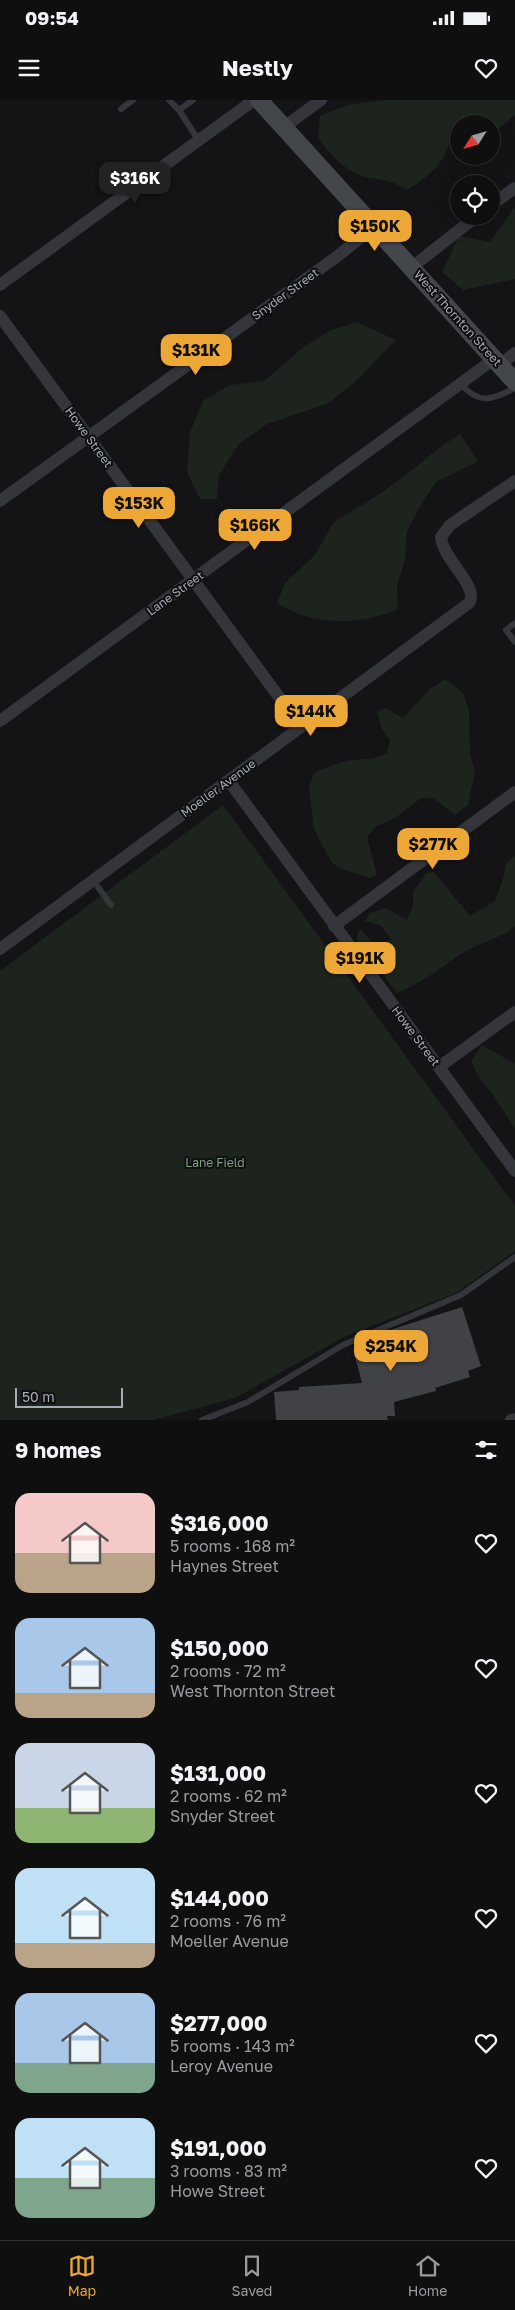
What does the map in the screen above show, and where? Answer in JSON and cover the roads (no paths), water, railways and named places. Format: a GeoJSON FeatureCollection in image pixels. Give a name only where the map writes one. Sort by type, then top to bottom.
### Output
{"type":"FeatureCollection","features":[{"type":"Feature","properties":{"kind":"main road","name":"West Thornton Street"},"geometry":{"type":"LineString","coordinates":[[259,100],[515,382]]}},
{"type":"Feature","properties":{"kind":"street"},"geometry":{"type":"LineString","coordinates":[[0,286],[254,100]]}},
{"type":"Feature","properties":{"kind":"street"},"geometry":{"type":"LineString","coordinates":[[284,127],[321,100]]}},
{"type":"Feature","properties":{"kind":"street"},"geometry":{"type":"LineString","coordinates":[[500,199],[515,188]]}},
{"type":"Feature","properties":{"kind":"street"},"geometry":{"type":"LineString","coordinates":[[412,268],[466,225]]}},
{"type":"Feature","properties":{"kind":"street","name":"Snyder Street"},"geometry":{"type":"LineString","coordinates":[[0,501],[335,258],[374,226]]}},
{"type":"Feature","properties":{"kind":"street","name":"Howe Street"},"geometry":{"type":"LineString","coordinates":[[0,316],[301,727]]}},
{"type":"Feature","properties":{"kind":"street","name":"Lane Street"},"geometry":{"type":"LineString","coordinates":[[0,721],[460,384],[515,353]]}},
{"type":"Feature","properties":{"kind":"street","name":"Moeller Avenue"},"geometry":{"type":"LineString","coordinates":[[0,949],[470,603],[472,594],[470,588],[444,553],[441,537],[450,526],[515,481]]}},
{"type":"Feature","properties":{"kind":"street","name":"Howe Street"},"geometry":{"type":"LineString","coordinates":[[229,781],[515,1171]]}},
{"type":"Feature","properties":{"kind":"street"},"geometry":{"type":"LineString","coordinates":[[334,926],[515,792]]}},
{"type":"Feature","properties":{"kind":"street"},"geometry":{"type":"LineString","coordinates":[[439,1068],[515,1012]]}},
{"type":"Feature","properties":{"kind":"lane"},"geometry":{"type":"LineString","coordinates":[[121,109],[134,100]]}},
{"type":"Feature","properties":{"kind":"lane"},"geometry":{"type":"LineString","coordinates":[[169,100],[179,110],[199,141]]}},
{"type":"Feature","properties":{"kind":"lane"},"geometry":{"type":"LineString","coordinates":[[179,110],[193,100]]}},
{"type":"Feature","properties":{"kind":"lane"},"geometry":{"type":"LineString","coordinates":[[460,384],[478,399],[496,397],[515,388]]}},
{"type":"Feature","properties":{"kind":"lane"},"geometry":{"type":"LineString","coordinates":[[515,623],[506,630],[515,642]]}},
{"type":"Feature","properties":{"kind":"lane"},"geometry":{"type":"LineString","coordinates":[[93,880],[111,905]]}},
{"type":"Feature","properties":{"kind":"lane"},"geometry":{"type":"LineString","coordinates":[[202,1420],[248,1402],[343,1345],[461,1294],[515,1257]]}},
{"type":"Feature","properties":{"kind":"park label","name":"Lane Field"},"geometry":{"type":"Point","coordinates":[215,1162]}}]}
